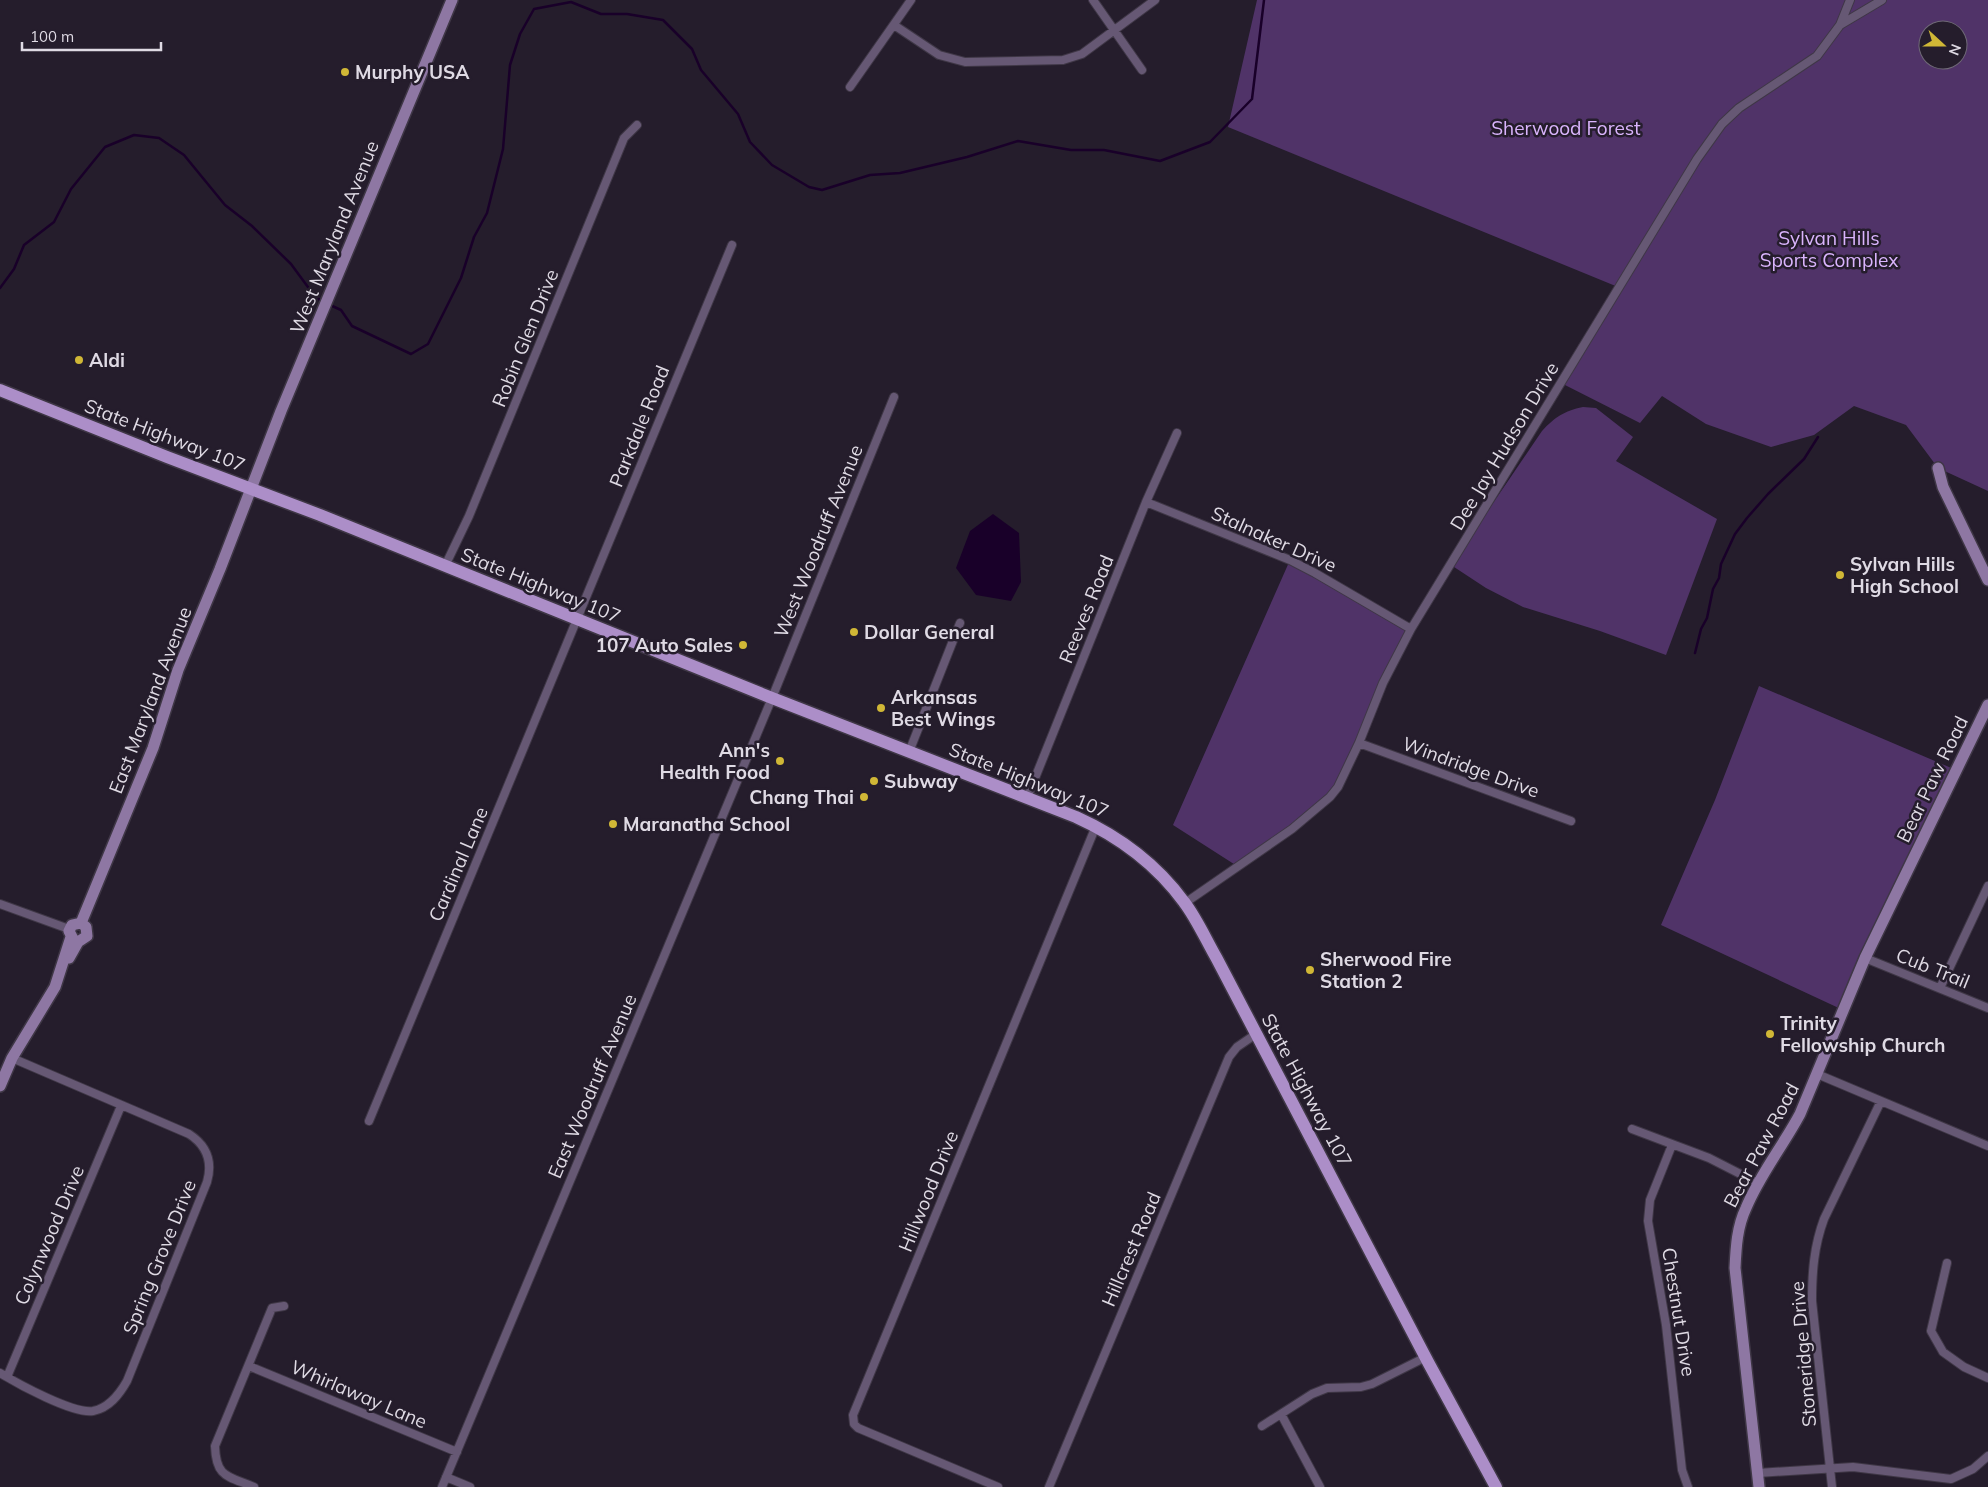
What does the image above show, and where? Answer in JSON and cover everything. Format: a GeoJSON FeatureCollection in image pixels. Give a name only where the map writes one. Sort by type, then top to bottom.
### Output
{"type":"FeatureCollection","features":[{"type":"Feature","properties":{"kind":"main road","name":"State Highway 107"},"geometry":{"type":"LineString","coordinates":[[0,390],[1027,798],[1096,826],[1132,849],[1151,866],[1185,903],[1217,959],[1496,1487]]}},
{"type":"Feature","properties":{"kind":"street","name":"West Maryland Avenue"},"geometry":{"type":"LineString","coordinates":[[251,489],[281,411],[452,0]]}},
{"type":"Feature","properties":{"kind":"street"},"geometry":{"type":"LineString","coordinates":[[850,87],[911,0]]}},
{"type":"Feature","properties":{"kind":"street"},"geometry":{"type":"LineString","coordinates":[[1093,0],[1142,70]]}},
{"type":"Feature","properties":{"kind":"street"},"geometry":{"type":"LineString","coordinates":[[894,24],[939,55],[965,62],[1063,60],[1082,54],[1155,0]]}},
{"type":"Feature","properties":{"kind":"street","name":"Dee Jay Hudson Drive"},"geometry":{"type":"LineString","coordinates":[[1185,903],[1312,814],[1338,787],[1383,683],[1411,630],[1707,144],[1722,124],[1739,108],[1817,56],[1840,25],[1850,0]]}},
{"type":"Feature","properties":{"kind":"street"},"geometry":{"type":"LineString","coordinates":[[1840,25],[1882,0]]}},
{"type":"Feature","properties":{"kind":"street","name":"Robin Glen Drive"},"geometry":{"type":"LineString","coordinates":[[445,566],[469,516],[624,138],[637,125]]}},
{"type":"Feature","properties":{"kind":"street","name":"Parkdale Road"},"geometry":{"type":"LineString","coordinates":[[577,620],[732,244]]}},
{"type":"Feature","properties":{"kind":"street","name":"West Woodruff Avenue"},"geometry":{"type":"LineString","coordinates":[[772,698],[894,397]]}},
{"type":"Feature","properties":{"kind":"street","name":"Reeves Road"},"geometry":{"type":"LineString","coordinates":[[1027,798],[1146,502],[1177,434]]}},
{"type":"Feature","properties":{"kind":"street"},"geometry":{"type":"LineString","coordinates":[[1938,468],[1943,487],[1988,580]]}},
{"type":"Feature","properties":{"kind":"street","name":"East Maryland Avenue"},"geometry":{"type":"LineString","coordinates":[[0,1086],[12,1058],[55,987],[73,936],[86,936],[86,927],[81,924],[153,748],[178,670],[251,489]]}},
{"type":"Feature","properties":{"kind":"street","name":"Stalnaker Drive"},"geometry":{"type":"LineString","coordinates":[[1146,502],[1290,560],[1411,630]]}},
{"type":"Feature","properties":{"kind":"street","name":"Cardinal Lane"},"geometry":{"type":"LineString","coordinates":[[369,1121],[577,620]]}},
{"type":"Feature","properties":{"kind":"street"},"geometry":{"type":"LineString","coordinates":[[909,752],[960,623]]}},
{"type":"Feature","properties":{"kind":"street","name":"East Woodruff Avenue"},"geometry":{"type":"LineString","coordinates":[[442,1487],[772,698]]}},
{"type":"Feature","properties":{"kind":"street","name":"Bear Paw Road"},"geometry":{"type":"LineString","coordinates":[[1759,1487],[1735,1268],[1736,1248],[1741,1221],[1758,1183],[1788,1136],[1817,1074],[1865,958],[1988,705]]}},
{"type":"Feature","properties":{"kind":"street","name":"Windridge Drive"},"geometry":{"type":"LineString","coordinates":[[1359,742],[1571,821]]}},
{"type":"Feature","properties":{"kind":"street","name":"Hillwood Drive"},"geometry":{"type":"LineString","coordinates":[[998,1487],[858,1428],[854,1424],[853,1415],[1096,826]]}},
{"type":"Feature","properties":{"kind":"street"},"geometry":{"type":"LineString","coordinates":[[1940,988],[1988,886]]}},
{"type":"Feature","properties":{"kind":"street"},"geometry":{"type":"LineString","coordinates":[[0,904],[73,936],[72,925],[81,924]]}},
{"type":"Feature","properties":{"kind":"street","name":"Cub Trail"},"geometry":{"type":"LineString","coordinates":[[1865,958],[1988,1008]]}},
{"type":"Feature","properties":{"kind":"street","name":"Hillcrest Road"},"geometry":{"type":"LineString","coordinates":[[1049,1487],[1229,1057],[1237,1047],[1256,1034]]}},
{"type":"Feature","properties":{"kind":"street","name":"Spring Grove Drive"},"geometry":{"type":"LineString","coordinates":[[0,1373],[42,1395],[84,1411],[103,1408],[112,1402],[127,1381],[207,1182],[210,1168],[204,1148],[198,1140],[189,1134],[12,1058]]}},
{"type":"Feature","properties":{"kind":"street"},"geometry":{"type":"LineString","coordinates":[[1817,1074],[1988,1146]]}},
{"type":"Feature","properties":{"kind":"street","name":"Stoneridge Drive"},"geometry":{"type":"LineString","coordinates":[[1832,1487],[1812,1301],[1814,1256],[1824,1219],[1881,1101]]}},
{"type":"Feature","properties":{"kind":"street","name":"Colynwood Drive"},"geometry":{"type":"LineString","coordinates":[[7,1377],[121,1106]]}},
{"type":"Feature","properties":{"kind":"street"},"geometry":{"type":"LineString","coordinates":[[1632,1129],[1708,1158],[1758,1183]]}},
{"type":"Feature","properties":{"kind":"street","name":"Chestnut Drive"},"geometry":{"type":"LineString","coordinates":[[1672,1145],[1650,1200],[1648,1221],[1666,1325],[1682,1470],[1688,1487]]}},
{"type":"Feature","properties":{"kind":"street"},"geometry":{"type":"LineString","coordinates":[[1947,1263],[1931,1331],[1943,1352],[1964,1367],[1988,1378]]}},
{"type":"Feature","properties":{"kind":"street"},"geometry":{"type":"LineString","coordinates":[[254,1487],[223,1474],[217,1466],[215,1446],[272,1308],[284,1306]]}},
{"type":"Feature","properties":{"kind":"street"},"geometry":{"type":"LineString","coordinates":[[1262,1426],[1312,1394],[1328,1388],[1361,1387],[1372,1384],[1426,1357]]}},
{"type":"Feature","properties":{"kind":"street","name":"Whirlaway Lane"},"geometry":{"type":"LineString","coordinates":[[249,1366],[457,1452]]}},
{"type":"Feature","properties":{"kind":"street"},"geometry":{"type":"LineString","coordinates":[[1280,1414],[1320,1487]]}},
{"type":"Feature","properties":{"kind":"street"},"geometry":{"type":"LineString","coordinates":[[1758,1474],[1830,1468],[1865,1468],[1950,1479],[1973,1469],[1988,1456]]}},
{"type":"Feature","properties":{"kind":"street"},"geometry":{"type":"LineString","coordinates":[[446,1477],[470,1487]]}},
{"type":"Feature","properties":{"kind":"street"},"geometry":{"type":"LineString","coordinates":[[1950,1479],[1953,1487]]}},
{"type":"Feature","properties":{"kind":"green space"},"geometry":{"type":"Polygon","coordinates":[[[1257,0],[1988,0],[1988,491],[1938,468],[1906,425],[1854,406],[1814,435],[1771,447],[1706,424],[1662,396],[1640,423],[1561,383],[1618,287],[1228,127],[1257,0]]]}},
{"type":"Feature","properties":{"kind":"green space"},"geometry":{"type":"Polygon","coordinates":[[[1583,407],[1596,408],[1633,437],[1616,461],[1717,519],[1666,655],[1600,631],[1523,607],[1486,588],[1451,565],[1542,431],[1560,415],[1583,407]]]}},
{"type":"Feature","properties":{"kind":"green space"},"geometry":{"type":"Polygon","coordinates":[[[1290,560],[1411,629],[1330,797],[1237,866],[1173,825],[1290,560]]]}},
{"type":"Feature","properties":{"kind":"green space"},"geometry":{"type":"Polygon","coordinates":[[[1759,686],[1956,770],[1843,1010],[1661,925],[1715,800],[1759,686]]]}},
{"type":"Feature","properties":{"kind":"shaded area"},"geometry":{"type":"Polygon","coordinates":[[[993,514],[1019,533],[1021,582],[1011,601],[976,595],[956,568],[970,531],[993,514]]]}},
{"type":"Feature","properties":{"kind":"waterway"},"geometry":{"type":"LineString","coordinates":[[330,305],[341,310],[352,326],[411,354],[428,344],[461,278],[474,237],[487,213],[503,149],[510,65],[520,34],[534,9],[571,2],[601,14],[627,14],[663,20],[692,49],[701,70],[738,114],[750,142],[772,165],[809,187],[822,190],[870,175],[900,173],[967,157],[1018,141],[1071,150],[1104,150],[1160,161],[1210,142],[1252,99],[1264,0]]}},
{"type":"Feature","properties":{"kind":"waterway"},"geometry":{"type":"LineString","coordinates":[[0,288],[14,269],[24,245],[54,222],[71,189],[105,147],[134,135],[159,138],[184,155],[225,205],[252,226],[291,264],[316,298],[323,301]]}},
{"type":"Feature","properties":{"kind":"waterway"},"geometry":{"type":"LineString","coordinates":[[1695,653],[1701,629],[1707,618],[1713,589],[1719,578],[1721,564],[1735,534],[1768,494],[1804,459],[1818,437]]}},
{"type":"Feature","properties":{"kind":"place","name":"Murphy USA"},"geometry":{"type":"Point","coordinates":[345,72]}},
{"type":"Feature","properties":{"kind":"place","name":"Aldi"},"geometry":{"type":"Point","coordinates":[79,360]}},
{"type":"Feature","properties":{"kind":"place","name":"Sylvan Hills High School"},"geometry":{"type":"Point","coordinates":[1840,575]}},
{"type":"Feature","properties":{"kind":"place","name":"Dollar General"},"geometry":{"type":"Point","coordinates":[854,632]}},
{"type":"Feature","properties":{"kind":"place","name":"107 Auto Sales"},"geometry":{"type":"Point","coordinates":[743,645]}},
{"type":"Feature","properties":{"kind":"place","name":"Arkansas Best Wings"},"geometry":{"type":"Point","coordinates":[881,708]}},
{"type":"Feature","properties":{"kind":"place","name":"Ann's Health Food"},"geometry":{"type":"Point","coordinates":[780,761]}},
{"type":"Feature","properties":{"kind":"place","name":"Subway"},"geometry":{"type":"Point","coordinates":[874,781]}},
{"type":"Feature","properties":{"kind":"place","name":"Chang Thai"},"geometry":{"type":"Point","coordinates":[864,797]}},
{"type":"Feature","properties":{"kind":"place","name":"Maranatha School"},"geometry":{"type":"Point","coordinates":[613,824]}},
{"type":"Feature","properties":{"kind":"place","name":"Sherwood Fire Station 2"},"geometry":{"type":"Point","coordinates":[1310,970]}},
{"type":"Feature","properties":{"kind":"place","name":"Trinity Fellowship Church"},"geometry":{"type":"Point","coordinates":[1770,1034]}},
{"type":"Feature","properties":{"kind":"park label","name":"Sherwood Forest"},"geometry":{"type":"Point","coordinates":[1566,128]}},
{"type":"Feature","properties":{"kind":"park label","name":"Sylvan Hills Sports Complex"},"geometry":{"type":"Point","coordinates":[1829,249]}}]}
